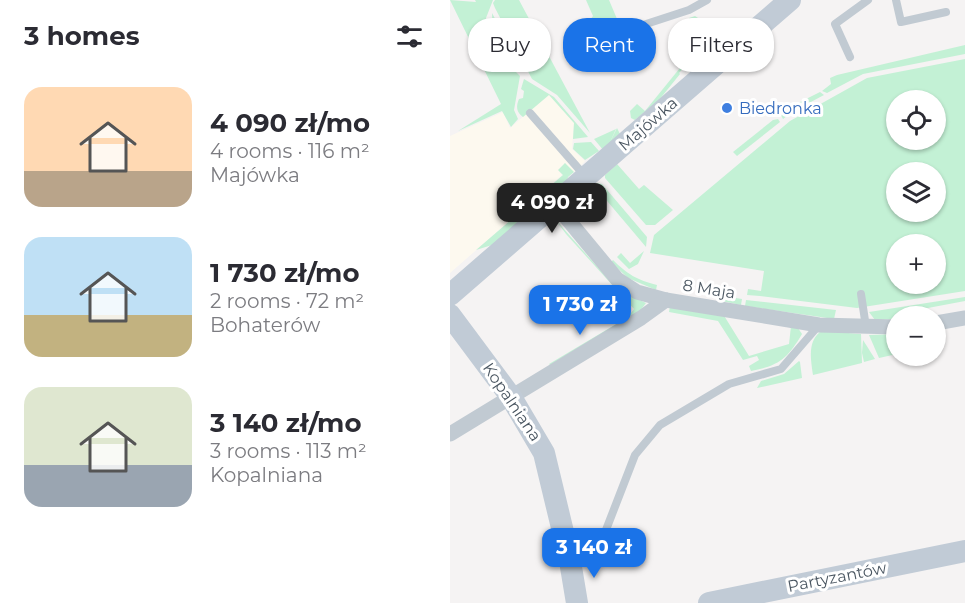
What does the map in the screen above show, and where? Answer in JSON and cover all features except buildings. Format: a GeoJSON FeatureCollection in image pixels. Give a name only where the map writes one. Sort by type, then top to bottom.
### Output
{"type":"FeatureCollection","features":[{"type":"Feature","properties":{"kind":"street","name":"Majówka"},"geometry":{"type":"LineString","coordinates":[[450,295],[586,177],[745,53],[790,0]]}},
{"type":"Feature","properties":{"kind":"street","name":"8 Maja"},"geometry":{"type":"LineString","coordinates":[[555,204],[617,279],[638,292],[666,300],[819,325],[886,327]]}},
{"type":"Feature","properties":{"kind":"street"},"geometry":{"type":"LineString","coordinates":[[450,434],[641,318],[666,300]]}},
{"type":"Feature","properties":{"kind":"street","name":"Kopalniana"},"geometry":{"type":"LineString","coordinates":[[450,315],[511,397],[544,453],[570,561],[577,603]]}},
{"type":"Feature","properties":{"kind":"street"},"geometry":{"type":"LineString","coordinates":[[946,321],[965,318]]}},
{"type":"Feature","properties":{"kind":"street","name":"Partyzantów"},"geometry":{"type":"LineString","coordinates":[[709,603],[965,551]]}},
{"type":"Feature","properties":{"kind":"lane"},"geometry":{"type":"LineString","coordinates":[[656,21],[689,10],[707,0]]}},
{"type":"Feature","properties":{"kind":"lane"},"geometry":{"type":"LineString","coordinates":[[850,57],[835,24],[868,0]]}},
{"type":"Feature","properties":{"kind":"lane"},"geometry":{"type":"LineString","coordinates":[[896,0],[901,22],[946,12]]}},
{"type":"Feature","properties":{"kind":"lane"},"geometry":{"type":"LineString","coordinates":[[530,113],[586,177]]}},
{"type":"Feature","properties":{"kind":"lane"},"geometry":{"type":"LineString","coordinates":[[861,294],[866,327]]}},
{"type":"Feature","properties":{"kind":"lane"},"geometry":{"type":"LineString","coordinates":[[570,561],[604,535],[635,455],[660,425],[729,384],[781,369],[819,325]]}},
{"type":"Feature","properties":{"kind":"shaded area"},"geometry":{"type":"Polygon","coordinates":[[[549,94],[574,123],[572,149],[585,161],[574,172],[565,163],[558,170],[562,175],[450,273],[450,136],[503,112],[510,128],[549,94]]]}},
{"type":"Feature","properties":{"kind":"green space"},"geometry":{"type":"Polygon","coordinates":[[[450,0],[476,2],[475,0],[493,0],[486,18],[468,18],[468,37],[450,0]]]}},
{"type":"Feature","properties":{"kind":"green space"},"geometry":{"type":"Polygon","coordinates":[[[495,0],[519,0],[529,18],[500,18],[493,3],[495,0]]]}},
{"type":"Feature","properties":{"kind":"green space"},"geometry":{"type":"Polygon","coordinates":[[[586,0],[609,0],[617,18],[592,18],[593,16],[586,0]]]}},
{"type":"Feature","properties":{"kind":"green space"},"geometry":{"type":"Polygon","coordinates":[[[965,45],[965,54],[863,74],[827,93],[822,91],[831,84],[830,78],[837,75],[965,45]]]}},
{"type":"Feature","properties":{"kind":"green space"},"geometry":{"type":"Polygon","coordinates":[[[965,59],[965,291],[946,294],[946,234],[886,234],[886,294],[946,294],[857,308],[747,295],[748,289],[761,291],[764,271],[650,253],[654,235],[790,121],[867,78],[965,59]]]}},
{"type":"Feature","properties":{"kind":"green space"},"geometry":{"type":"Polygon","coordinates":[[[551,60],[590,133],[557,95],[532,79],[528,72],[551,72],[551,60]]]}},
{"type":"Feature","properties":{"kind":"green space"},"geometry":{"type":"Polygon","coordinates":[[[485,72],[516,72],[520,76],[514,110],[518,119],[511,127],[502,111],[458,131],[501,104],[485,72]]]}},
{"type":"Feature","properties":{"kind":"green space"},"geometry":{"type":"Polygon","coordinates":[[[677,72],[680,72],[659,100],[635,120],[631,118],[630,111],[637,104],[645,111],[677,72]]]}},
{"type":"Feature","properties":{"kind":"green space"},"geometry":{"type":"Polygon","coordinates":[[[524,79],[554,97],[588,137],[573,139],[574,123],[549,95],[523,117],[517,106],[519,99],[523,98],[524,91],[521,89],[524,79]]]}},
{"type":"Feature","properties":{"kind":"green space"},"geometry":{"type":"Polygon","coordinates":[[[820,92],[824,95],[783,119],[781,115],[820,92]]]}},
{"type":"Feature","properties":{"kind":"green space"},"geometry":{"type":"Polygon","coordinates":[[[778,119],[780,122],[737,156],[733,152],[773,120],[778,119]]]}},
{"type":"Feature","properties":{"kind":"green space"},"geometry":{"type":"Polygon","coordinates":[[[617,128],[621,136],[604,151],[594,139],[616,129],[610,142],[617,128]]]}},
{"type":"Feature","properties":{"kind":"green space"},"geometry":{"type":"Polygon","coordinates":[[[591,142],[599,151],[585,160],[573,149],[574,143],[591,142]]]}},
{"type":"Feature","properties":{"kind":"green space"},"geometry":{"type":"Polygon","coordinates":[[[565,163],[574,172],[567,181],[492,245],[476,250],[563,175],[558,170],[565,163]]]}},
{"type":"Feature","properties":{"kind":"green space"},"geometry":{"type":"Polygon","coordinates":[[[617,164],[639,189],[644,185],[673,210],[655,225],[646,225],[605,178],[605,175],[617,164]]]}},
{"type":"Feature","properties":{"kind":"green space"},"geometry":{"type":"Polygon","coordinates":[[[596,183],[602,184],[647,237],[646,247],[597,189],[579,206],[588,217],[585,220],[575,208],[575,203],[596,183]]]}},
{"type":"Feature","properties":{"kind":"green space"},"geometry":{"type":"Polygon","coordinates":[[[555,219],[618,290],[646,303],[640,311],[550,365],[628,317],[634,309],[555,219]]]}},
{"type":"Feature","properties":{"kind":"green space"},"geometry":{"type":"Polygon","coordinates":[[[644,251],[638,264],[629,269],[617,257],[621,253],[630,263],[644,251]]]}},
{"type":"Feature","properties":{"kind":"green space"},"geometry":{"type":"Polygon","coordinates":[[[613,260],[633,276],[657,285],[656,290],[628,278],[611,262],[613,260]]]}},
{"type":"Feature","properties":{"kind":"green space"},"geometry":{"type":"Polygon","coordinates":[[[718,295],[742,299],[741,305],[717,300],[718,295]]]}},
{"type":"Feature","properties":{"kind":"green space"},"geometry":{"type":"Polygon","coordinates":[[[965,297],[965,301],[938,306],[907,306],[965,297]]]}},
{"type":"Feature","properties":{"kind":"green space"},"geometry":{"type":"Polygon","coordinates":[[[746,300],[836,310],[834,319],[745,306],[746,300]]]}},
{"type":"Feature","properties":{"kind":"green space"},"geometry":{"type":"Polygon","coordinates":[[[670,306],[723,314],[749,356],[789,344],[791,326],[798,328],[802,334],[782,360],[751,371],[749,366],[759,360],[757,356],[743,360],[718,321],[669,312],[670,306]]]}},
{"type":"Feature","properties":{"kind":"green space"},"geometry":{"type":"Polygon","coordinates":[[[886,309],[886,320],[875,320],[869,312],[886,309]]]}},
{"type":"Feature","properties":{"kind":"green space"},"geometry":{"type":"Polygon","coordinates":[[[821,331],[861,334],[862,363],[813,375],[812,346],[821,331]]]}},
{"type":"Feature","properties":{"kind":"green space"},"geometry":{"type":"Polygon","coordinates":[[[886,334],[886,356],[879,358],[869,335],[886,334]]]}},
{"type":"Feature","properties":{"kind":"green space"},"geometry":{"type":"Polygon","coordinates":[[[863,340],[875,359],[864,362],[863,340]]]}},
{"type":"Feature","properties":{"kind":"green space"},"geometry":{"type":"Polygon","coordinates":[[[799,361],[802,378],[757,388],[761,381],[784,374],[799,361]]]}},
{"type":"Feature","properties":{"kind":"place","name":"Biedronka"},"geometry":{"type":"Point","coordinates":[727,108]}}]}
